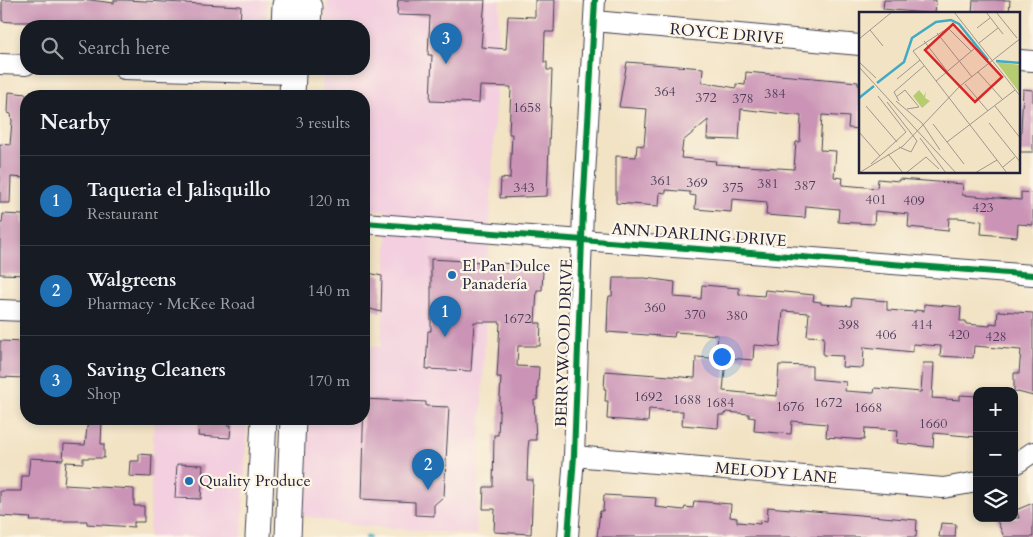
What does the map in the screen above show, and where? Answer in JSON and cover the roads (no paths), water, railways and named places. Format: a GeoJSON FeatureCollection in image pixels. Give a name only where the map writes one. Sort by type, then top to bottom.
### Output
{"type":"FeatureCollection","features":[{"type":"Feature","properties":{"kind":"main road"},"geometry":{"type":"LineString","coordinates":[[284,20],[285,5],[288,0]]}},
{"type":"Feature","properties":{"kind":"main road"},"geometry":{"type":"LineString","coordinates":[[305,0],[309,7],[308,20]]}},
{"type":"Feature","properties":{"kind":"main road"},"geometry":{"type":"LineString","coordinates":[[258,537],[264,425]]}},
{"type":"Feature","properties":{"kind":"main road"},"geometry":{"type":"LineString","coordinates":[[288,537],[293,425]]}},
{"type":"Feature","properties":{"kind":"street","name":"BERRYWOOD DRIVE"},"geometry":{"type":"LineString","coordinates":[[568,537],[574,456],[582,240],[595,0]]}},
{"type":"Feature","properties":{"kind":"street","name":"ROYCE DRIVE"},"geometry":{"type":"LineString","coordinates":[[594,22],[859,46]]}},
{"type":"Feature","properties":{"kind":"street"},"geometry":{"type":"LineString","coordinates":[[1020,60],[1033,61]]}},
{"type":"Feature","properties":{"kind":"street"},"geometry":{"type":"LineString","coordinates":[[0,64],[20,65]]}},
{"type":"Feature","properties":{"kind":"street"},"geometry":{"type":"LineString","coordinates":[[251,75],[293,77]]}},
{"type":"Feature","properties":{"kind":"street","name":"ANN DARLING DRIVE"},"geometry":{"type":"LineString","coordinates":[[370,222],[1033,275]]}},
{"type":"Feature","properties":{"kind":"street"},"geometry":{"type":"LineString","coordinates":[[0,310],[20,311]]}},
{"type":"Feature","properties":{"kind":"street"},"geometry":{"type":"LineString","coordinates":[[1018,462],[1033,452]]}},
{"type":"Feature","properties":{"kind":"street","name":"MELODY LANE"},"geometry":{"type":"LineString","coordinates":[[574,456],[943,488],[973,483]]}},
{"type":"Feature","properties":{"kind":"place","name":"Saving Cleaners"},"geometry":{"type":"Point","coordinates":[446,64]}},
{"type":"Feature","properties":{"kind":"place","name":"El Pan Dulce Panadería"},"geometry":{"type":"Point","coordinates":[452,275]}},
{"type":"Feature","properties":{"kind":"place","name":"Taqueria el Jalisquillo"},"geometry":{"type":"Point","coordinates":[445,337]}},
{"type":"Feature","properties":{"kind":"place","name":"Quality Produce"},"geometry":{"type":"Point","coordinates":[189,481]}},
{"type":"Feature","properties":{"kind":"place","name":"Walgreens"},"geometry":{"type":"Point","coordinates":[428,490]}}]}
